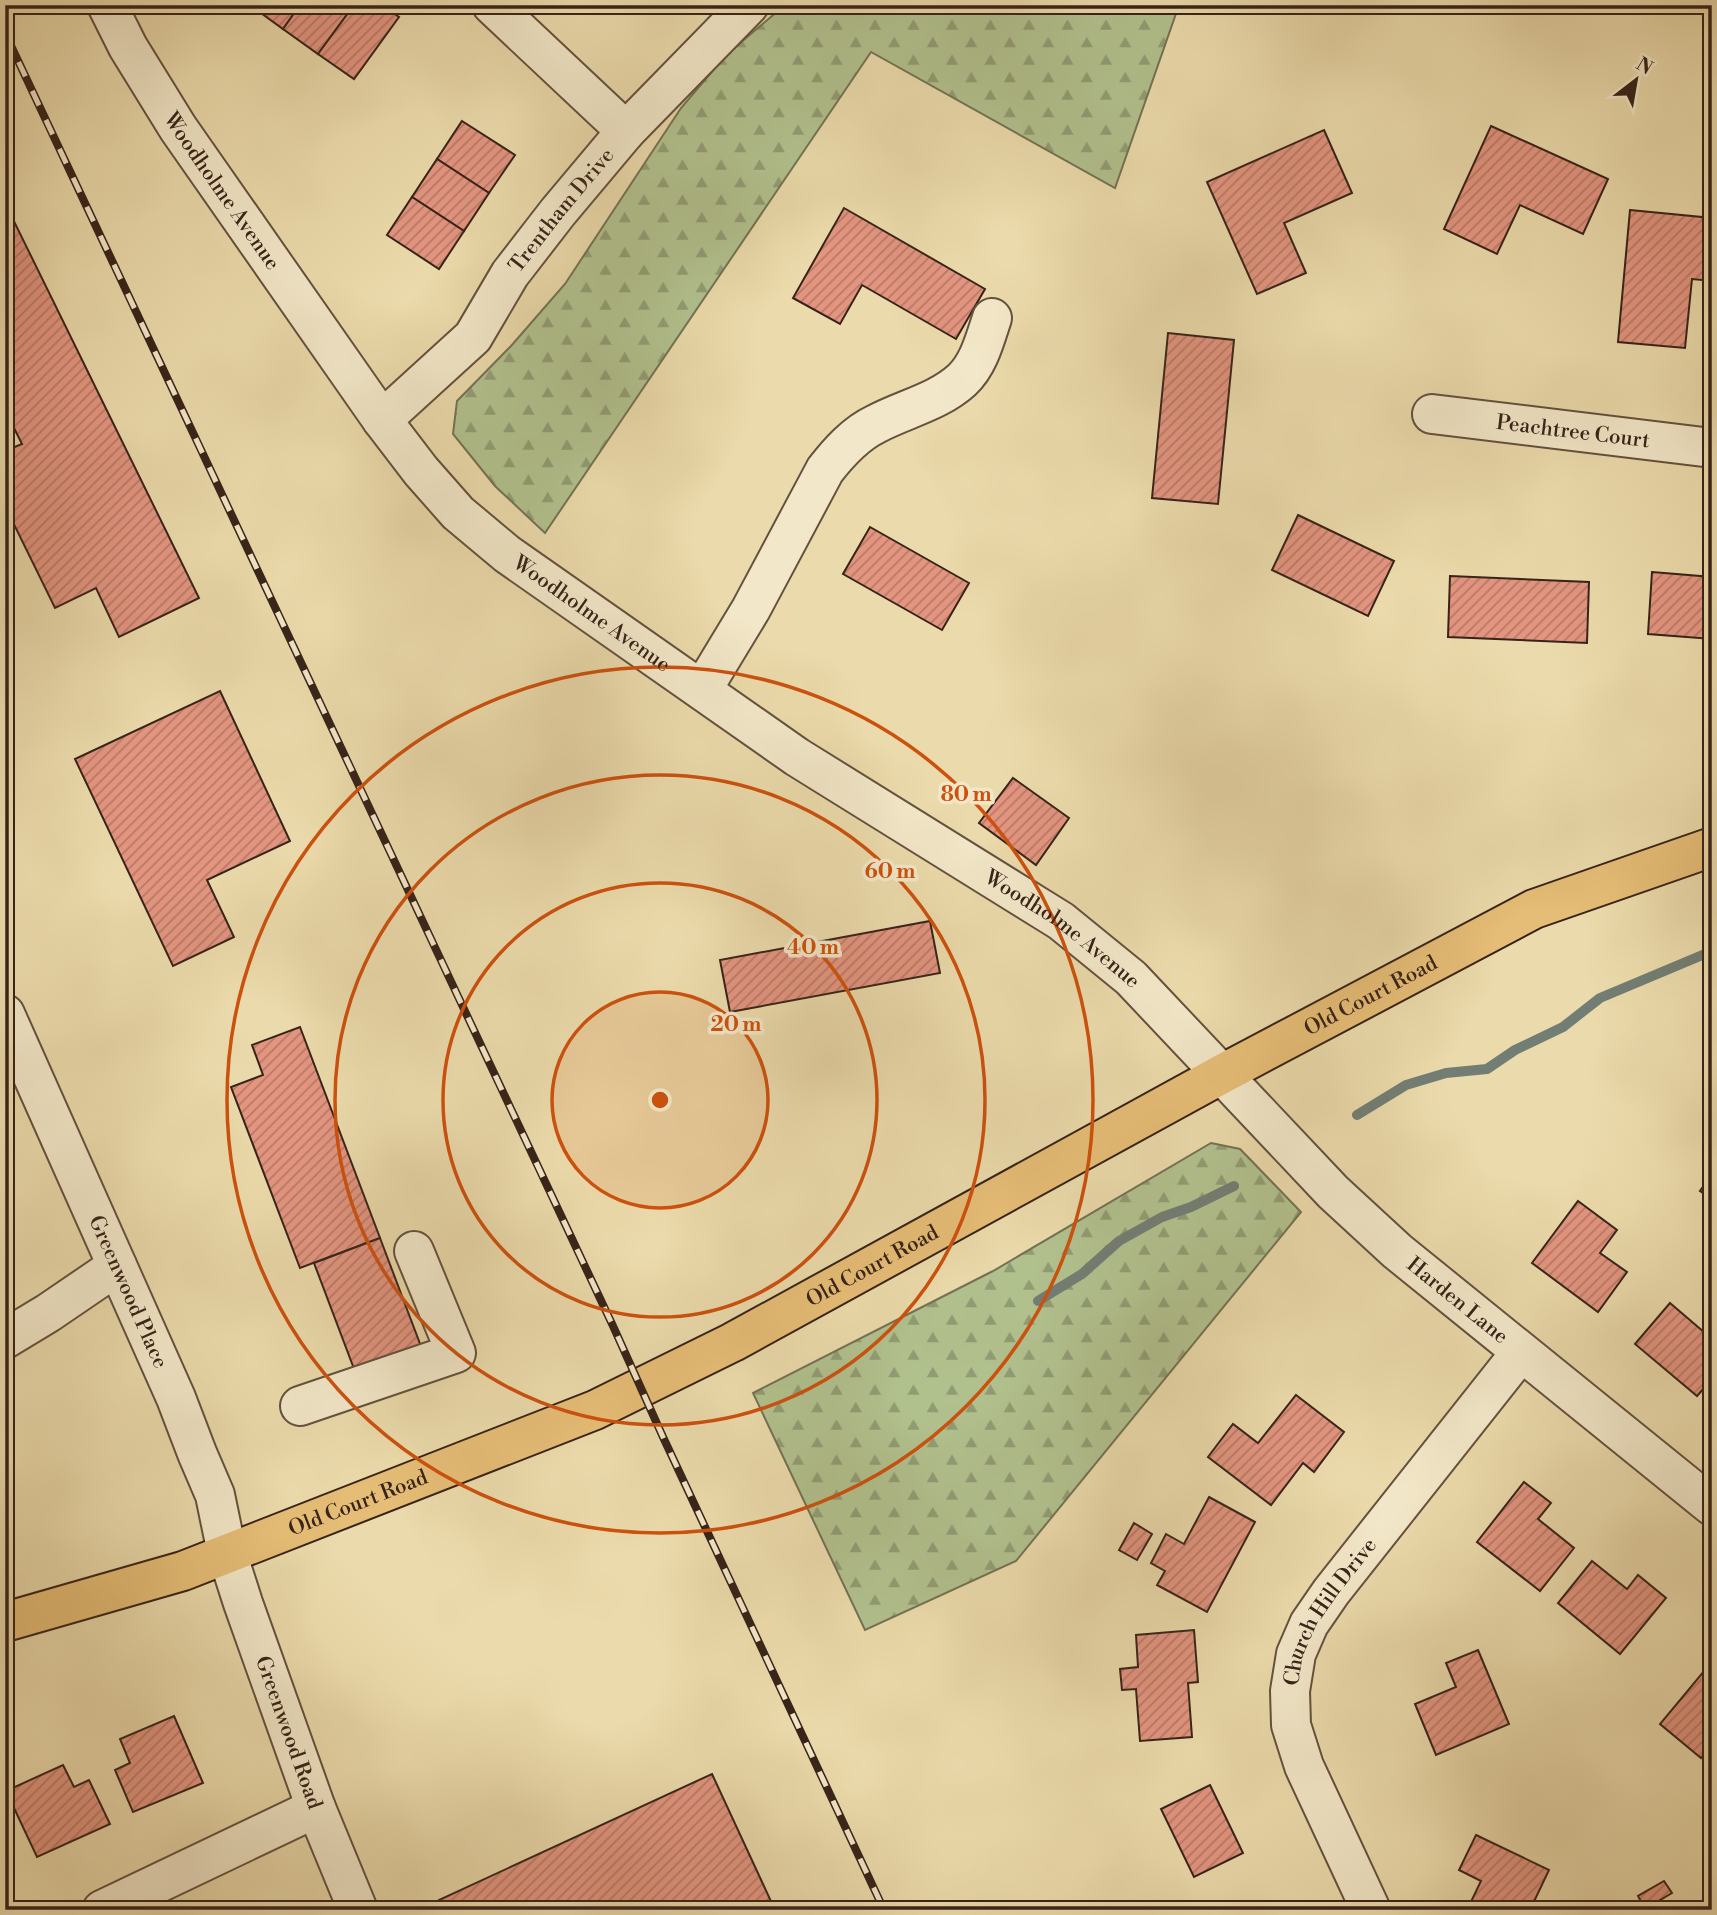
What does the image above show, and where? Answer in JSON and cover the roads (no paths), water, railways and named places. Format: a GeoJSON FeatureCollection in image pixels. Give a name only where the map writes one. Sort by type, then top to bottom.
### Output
{"type":"FeatureCollection","features":[{"type":"Feature","properties":{"kind":"main road","name":"Old Court Road"},"geometry":{"type":"LineString","coordinates":[[5,1622],[183,1571],[595,1410],[733,1342],[1222,1074],[1534,909],[1712,847]]}},
{"type":"Feature","properties":{"kind":"street","name":"Woodholme Avenue"},"geometry":{"type":"LineString","coordinates":[[107,5],[128,47],[178,128],[382,420],[458,513],[507,554],[797,757],[1060,921],[1131,978],[1222,1074]]}},
{"type":"Feature","properties":{"kind":"street"},"geometry":{"type":"LineString","coordinates":[[492,5],[626,131]]}},
{"type":"Feature","properties":{"kind":"street","name":"Trentham Drive"},"geometry":{"type":"LineString","coordinates":[[382,420],[473,337],[510,274],[558,212],[626,131],[749,5]]}},
{"type":"Feature","properties":{"kind":"street"},"geometry":{"type":"LineString","coordinates":[[702,690],[751,609],[825,470],[847,445],[876,424],[942,394],[963,379],[980,353],[992,318]]}},
{"type":"Feature","properties":{"kind":"street","name":"Peachtree Court"},"geometry":{"type":"LineString","coordinates":[[1432,414],[1712,448]]}},
{"type":"Feature","properties":{"kind":"street","name":"Greenwood Place"},"geometry":{"type":"LineString","coordinates":[[8,1028],[176,1398],[215,1495],[228,1553]]}},
{"type":"Feature","properties":{"kind":"street","name":"Harden Lane"},"geometry":{"type":"LineString","coordinates":[[1222,1074],[1334,1192],[1397,1251],[1712,1506]]}},
{"type":"Feature","properties":{"kind":"street"},"geometry":{"type":"LineString","coordinates":[[300,1406],[456,1353],[414,1251]]}},
{"type":"Feature","properties":{"kind":"street"},"geometry":{"type":"LineString","coordinates":[[5,1339],[117,1266]]}},
{"type":"Feature","properties":{"kind":"street","name":"Church Hill Drive"},"geometry":{"type":"LineString","coordinates":[[1371,1910],[1304,1766],[1291,1725],[1290,1691],[1296,1654],[1309,1624],[1331,1592],[1521,1352]]}},
{"type":"Feature","properties":{"kind":"street","name":"Greenwood Road"},"geometry":{"type":"LineString","coordinates":[[228,1553],[243,1603],[316,1808],[358,1910]]}},
{"type":"Feature","properties":{"kind":"street"},"geometry":{"type":"LineString","coordinates":[[102,1910],[316,1808]]}},
{"type":"Feature","properties":{"kind":"waterway"},"geometry":{"type":"LineString","coordinates":[[1357,1115],[1406,1085],[1446,1073],[1487,1069],[1515,1050],[1563,1027],[1600,998],[1712,951]]}},
{"type":"Feature","properties":{"kind":"waterway"},"geometry":{"type":"LineString","coordinates":[[1038,1301],[1082,1274],[1119,1241],[1162,1217],[1191,1207],[1234,1186]]}},
{"type":"Feature","properties":{"kind":"railway"},"geometry":{"type":"LineString","coordinates":[[5,33],[613,1326],[884,1910]]}}]}
